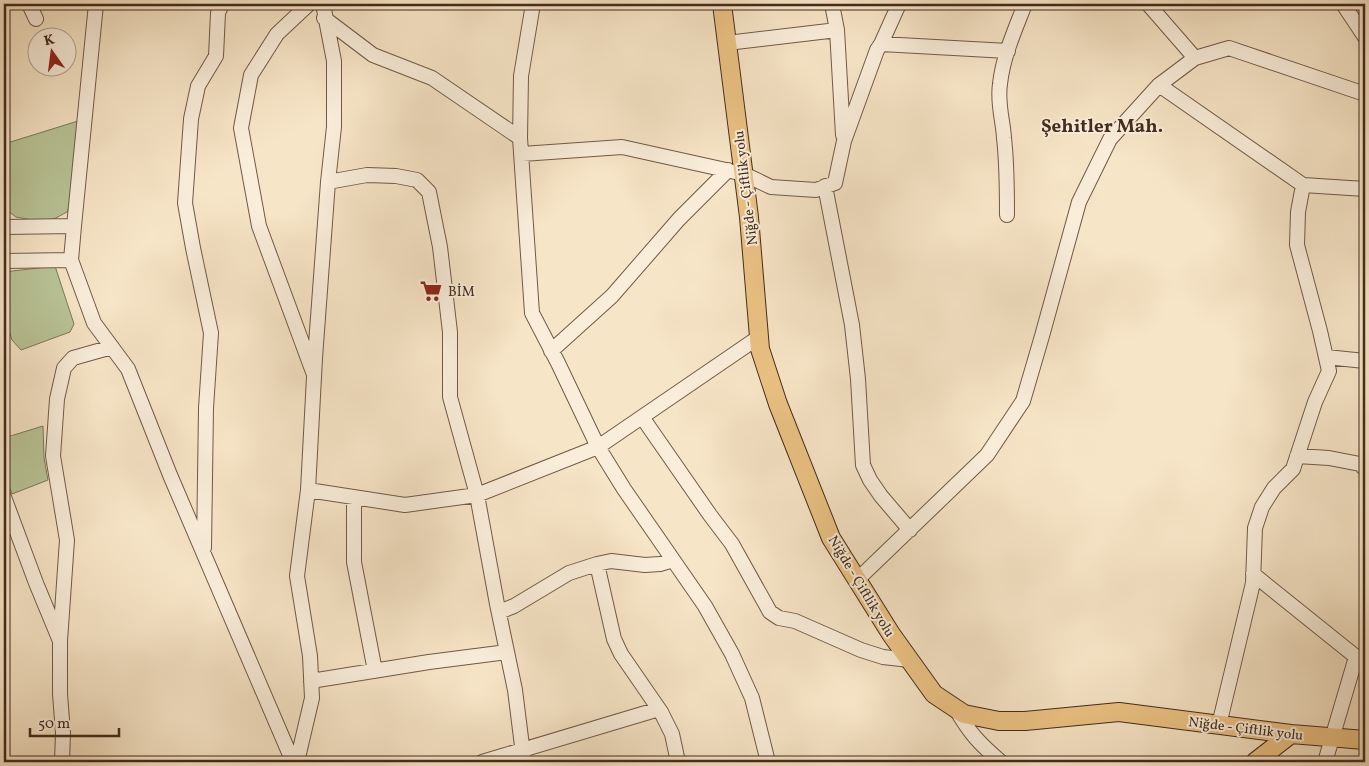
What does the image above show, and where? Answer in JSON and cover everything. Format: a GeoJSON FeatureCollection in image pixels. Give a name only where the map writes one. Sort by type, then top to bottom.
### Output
{"type":"FeatureCollection","features":[{"type":"Feature","properties":{"kind":"main road","name":"Niğde - Çiftlik yolu"},"geometry":{"type":"LineString","coordinates":[[722,4],[727,43],[736,172],[749,218],[760,349],[778,404],[831,538],[891,634],[934,694],[964,714],[999,721],[1024,721],[1119,712],[1304,735],[1365,740]]}},
{"type":"Feature","properties":{"kind":"main road"},"geometry":{"type":"LineString","coordinates":[[1255,762],[1304,735]]}},
{"type":"Feature","properties":{"kind":"main road"},"geometry":{"type":"LineString","coordinates":[[1272,762],[1304,735]]}},
{"type":"Feature","properties":{"kind":"street"},"geometry":{"type":"LineString","coordinates":[[29,4],[36,19]]}},
{"type":"Feature","properties":{"kind":"street"},"geometry":{"type":"LineString","coordinates":[[96,4],[72,260],[94,323],[128,369],[170,475],[293,762]]}},
{"type":"Feature","properties":{"kind":"street"},"geometry":{"type":"LineString","coordinates":[[204,554],[206,408],[211,333],[193,248],[186,203],[191,119],[198,86],[216,56],[218,13],[222,4]]}},
{"type":"Feature","properties":{"kind":"street"},"geometry":{"type":"LineString","coordinates":[[314,377],[259,226],[240,128],[251,75],[277,34],[309,4],[327,22],[373,55],[432,78],[520,138]]}},
{"type":"Feature","properties":{"kind":"street"},"geometry":{"type":"LineString","coordinates":[[298,762],[312,698],[310,656],[297,576],[308,490],[314,377],[328,182],[334,127],[334,62],[323,4]]}},
{"type":"Feature","properties":{"kind":"street"},"geometry":{"type":"LineString","coordinates":[[533,4],[521,76],[520,138],[532,314],[598,447],[624,489],[705,606],[732,654],[752,698],[768,762]]}},
{"type":"Feature","properties":{"kind":"street"},"geometry":{"type":"LineString","coordinates":[[832,4],[837,30],[844,141]]}},
{"type":"Feature","properties":{"kind":"street"},"geometry":{"type":"LineString","coordinates":[[522,154],[622,147],[736,172],[771,187],[816,190],[835,183],[844,141],[877,50],[900,4]]}},
{"type":"Feature","properties":{"kind":"street"},"geometry":{"type":"LineString","coordinates":[[1007,215],[1008,185],[999,104],[999,86],[1004,60],[1025,4]]}},
{"type":"Feature","properties":{"kind":"street"},"geometry":{"type":"LineString","coordinates":[[1148,4],[1195,58]]}},
{"type":"Feature","properties":{"kind":"street"},"geometry":{"type":"LineString","coordinates":[[1344,4],[1365,36]]}},
{"type":"Feature","properties":{"kind":"street"},"geometry":{"type":"LineString","coordinates":[[727,43],[837,30]]}},
{"type":"Feature","properties":{"kind":"street"},"geometry":{"type":"LineString","coordinates":[[881,44],[1008,51]]}},
{"type":"Feature","properties":{"kind":"street"},"geometry":{"type":"LineString","coordinates":[[857,580],[987,455],[1022,401],[1045,327],[1079,202],[1110,139],[1159,85],[1195,58],[1229,48],[1365,94]]}},
{"type":"Feature","properties":{"kind":"street"},"geometry":{"type":"LineString","coordinates":[[1159,85],[1303,186],[1365,189]]}},
{"type":"Feature","properties":{"kind":"street"},"geometry":{"type":"LineString","coordinates":[[551,351],[612,296],[679,219],[736,172]]}},
{"type":"Feature","properties":{"kind":"street"},"geometry":{"type":"LineString","coordinates":[[328,182],[367,175],[396,176],[417,180],[429,192],[440,247],[450,332],[450,397],[477,495],[515,690],[523,756]]}},
{"type":"Feature","properties":{"kind":"street"},"geometry":{"type":"LineString","coordinates":[[825,186],[852,325],[858,379],[863,465],[874,486],[910,530]]}},
{"type":"Feature","properties":{"kind":"street"},"geometry":{"type":"LineString","coordinates":[[1219,725],[1252,583],[1255,528],[1262,507],[1274,488],[1293,470],[1315,402],[1329,371],[1297,244],[1298,212],[1303,186]]}},
{"type":"Feature","properties":{"kind":"street"},"geometry":{"type":"LineString","coordinates":[[4,227],[74,226]]}},
{"type":"Feature","properties":{"kind":"street"},"geometry":{"type":"LineString","coordinates":[[4,261],[72,260]]}},
{"type":"Feature","properties":{"kind":"street"},"geometry":{"type":"LineString","coordinates":[[308,490],[405,505],[477,495],[598,447],[759,337]]}},
{"type":"Feature","properties":{"kind":"street"},"geometry":{"type":"LineString","coordinates":[[62,762],[60,641],[67,540],[53,456],[57,399],[64,368],[74,358],[112,348]]}},
{"type":"Feature","properties":{"kind":"street"},"geometry":{"type":"LineString","coordinates":[[1326,357],[1365,361]]}},
{"type":"Feature","properties":{"kind":"street"},"geometry":{"type":"LineString","coordinates":[[642,417],[732,544],[770,612],[779,618],[795,622],[868,652],[883,657],[910,660]]}},
{"type":"Feature","properties":{"kind":"street"},"geometry":{"type":"LineString","coordinates":[[1297,456],[1329,458],[1360,464],[1365,469]]}},
{"type":"Feature","properties":{"kind":"street"},"geometry":{"type":"LineString","coordinates":[[4,497],[60,641]]}},
{"type":"Feature","properties":{"kind":"street"},"geometry":{"type":"LineString","coordinates":[[354,497],[354,562],[375,671]]}},
{"type":"Feature","properties":{"kind":"street"},"geometry":{"type":"LineString","coordinates":[[499,612],[514,606],[569,573],[597,564],[611,561],[645,566],[673,560]]}},
{"type":"Feature","properties":{"kind":"street"},"geometry":{"type":"LineString","coordinates":[[597,564],[614,639],[621,654],[659,709],[672,734],[678,762]]}},
{"type":"Feature","properties":{"kind":"street"},"geometry":{"type":"LineString","coordinates":[[1253,574],[1361,660],[1332,737],[1325,762]]}},
{"type":"Feature","properties":{"kind":"street"},"geometry":{"type":"LineString","coordinates":[[311,681],[429,662],[507,652]]}},
{"type":"Feature","properties":{"kind":"street"},"geometry":{"type":"LineString","coordinates":[[482,762],[523,756],[659,709]]}},
{"type":"Feature","properties":{"kind":"street"},"geometry":{"type":"LineString","coordinates":[[956,709],[964,724],[981,745],[1001,762]]}},
{"type":"Feature","properties":{"kind":"green space"},"geometry":{"type":"Polygon","coordinates":[[[78,121],[73,198],[67,212],[52,220],[32,220],[16,217],[4,208],[4,144],[78,121]]]}},
{"type":"Feature","properties":{"kind":"green space"},"geometry":{"type":"Polygon","coordinates":[[[55,266],[74,324],[70,332],[21,350],[12,340],[4,314],[4,272],[55,266]]]}},
{"type":"Feature","properties":{"kind":"green space"},"geometry":{"type":"Polygon","coordinates":[[[43,426],[44,458],[48,480],[12,494],[4,472],[4,438],[43,426]]]}},
{"type":"Feature","properties":{"kind":"place","name":"BİM"},"geometry":{"type":"Point","coordinates":[431,291]}},
{"type":"Feature","properties":{"kind":"district","name":"Şehitler Mah."},"geometry":{"type":"Point","coordinates":[1102,125]}}]}
